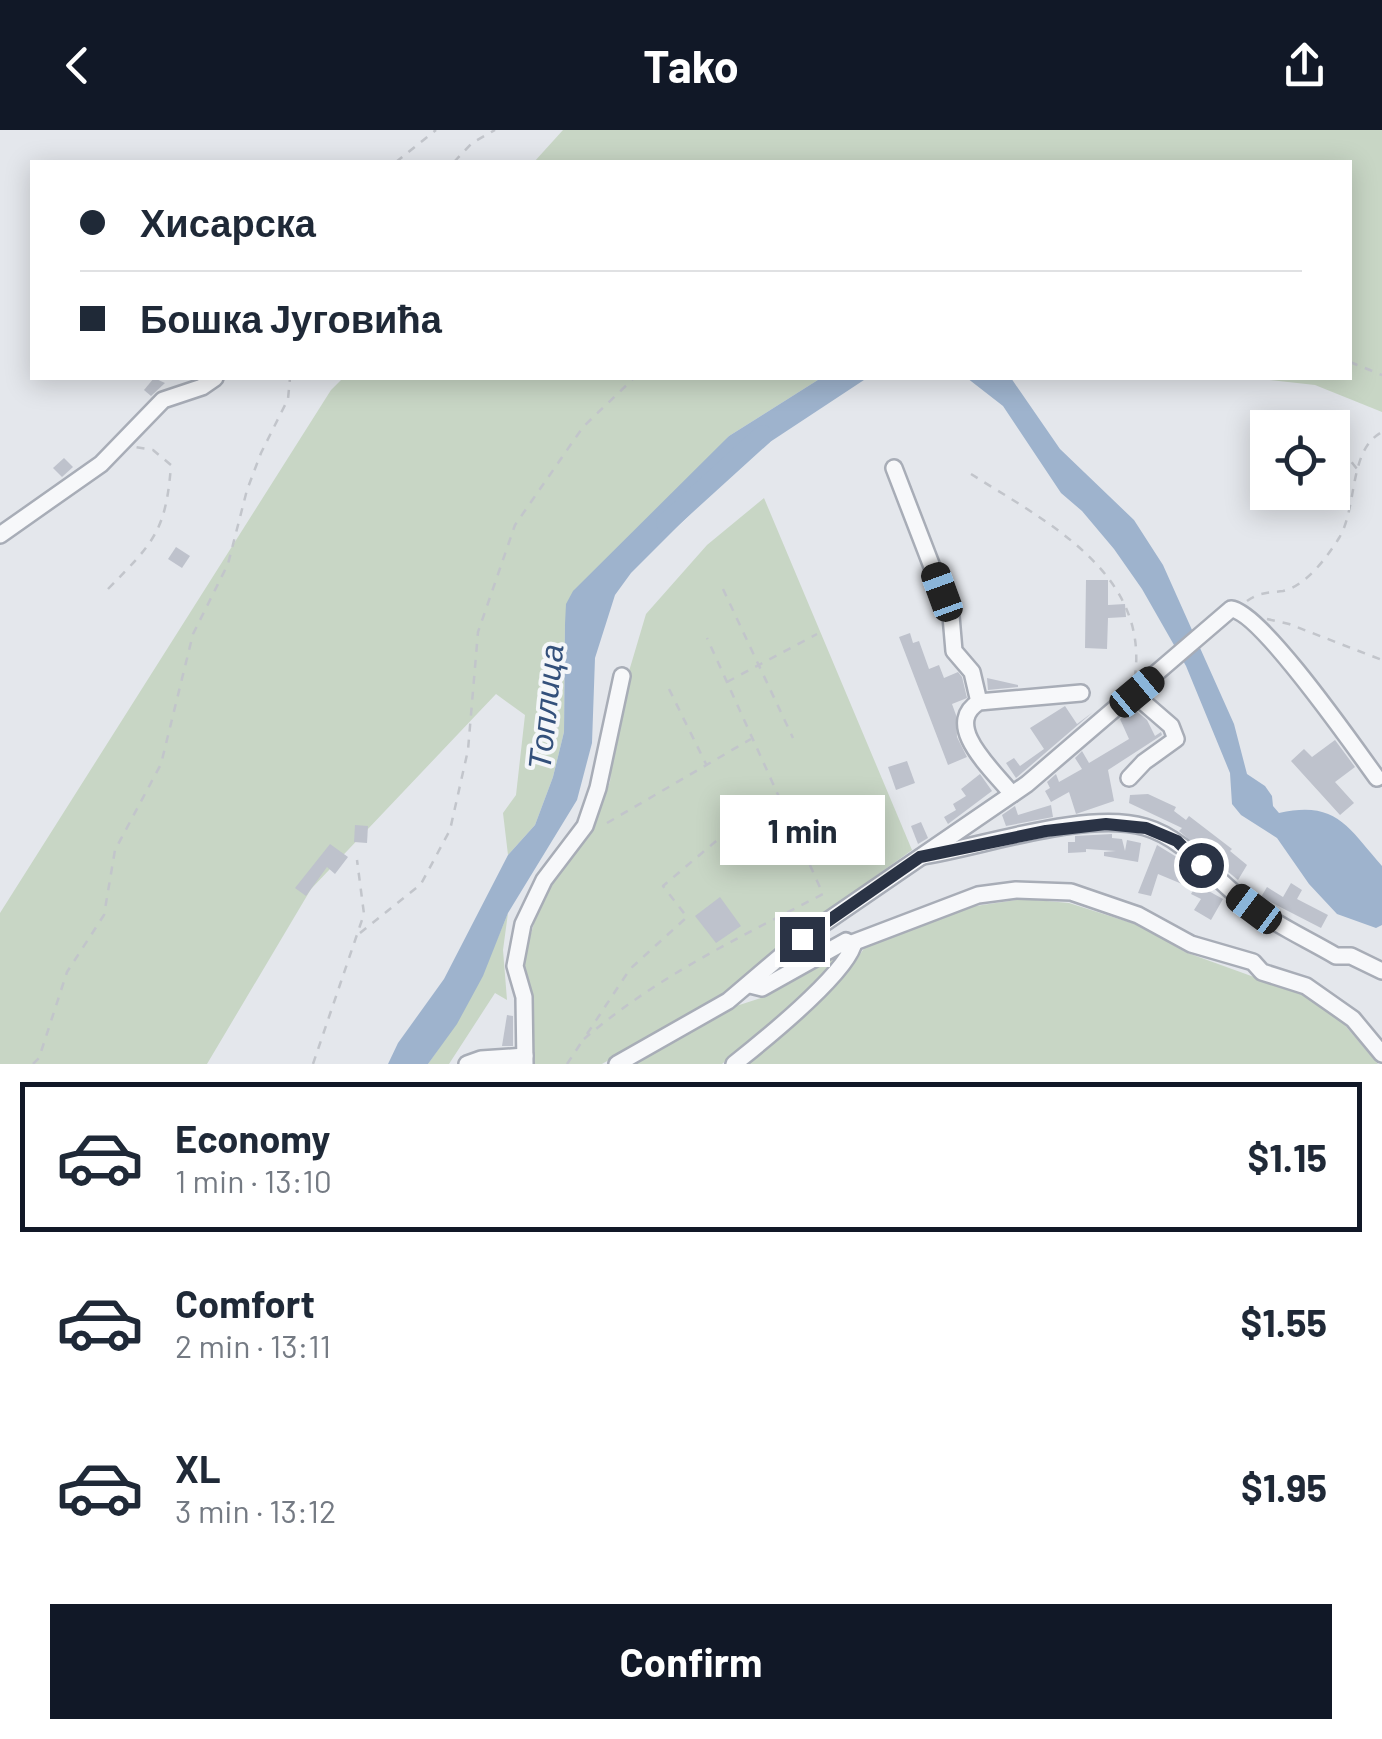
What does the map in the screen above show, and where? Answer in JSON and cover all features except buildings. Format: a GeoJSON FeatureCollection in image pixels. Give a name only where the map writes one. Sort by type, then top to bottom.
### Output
{"type":"FeatureCollection","features":[{"type":"Feature","properties":{"kind":"street"},"geometry":{"type":"LineString","coordinates":[[0,535],[40,504],[82,479],[123,445],[156,405],[212,380]]}},
{"type":"Feature","properties":{"kind":"street"},"geometry":{"type":"LineString","coordinates":[[894,468],[951,616],[954,651],[972,672],[980,702]]}},
{"type":"Feature","properties":{"kind":"street"},"geometry":{"type":"LineString","coordinates":[[618,1064],[678,1032],[750,985],[802,939],[1012,794],[1170,664],[1226,611],[1242,612],[1272,641],[1377,778]]}},
{"type":"Feature","properties":{"kind":"street"},"geometry":{"type":"LineString","coordinates":[[467,1064],[480,1059],[525,1060],[524,997],[515,966],[523,924],[544,880],[585,826],[598,788],[622,676]]}},
{"type":"Feature","properties":{"kind":"street"},"geometry":{"type":"LineString","coordinates":[[1012,794],[967,734],[966,714],[980,702],[1081,693]]}},
{"type":"Feature","properties":{"kind":"street"},"geometry":{"type":"LineString","coordinates":[[1129,778],[1176,739],[1171,726],[1135,693]]}},
{"type":"Feature","properties":{"kind":"street"},"geometry":{"type":"LineString","coordinates":[[920,857],[1076,826],[1124,824],[1146,828],[1177,841],[1222,885],[1254,909],[1336,956],[1351,956],[1382,970]]}},
{"type":"Feature","properties":{"kind":"street"},"geometry":{"type":"LineString","coordinates":[[750,985],[762,988],[846,941],[852,943],[955,902],[1016,890],[1072,892],[1138,915],[1191,944],[1252,962],[1262,972],[1306,986],[1353,1020],[1382,1054]]}},
{"type":"Feature","properties":{"kind":"street"},"geometry":{"type":"LineString","coordinates":[[734,1064],[828,979],[850,955],[852,943]]}},
{"type":"Feature","properties":{"kind":"path"},"geometry":{"type":"LineString","coordinates":[[398,160],[436,130]]}},
{"type":"Feature","properties":{"kind":"path"},"geometry":{"type":"LineString","coordinates":[[456,160],[472,143],[495,130]]}},
{"type":"Feature","properties":{"kind":"path"},"geometry":{"type":"LineString","coordinates":[[1352,363],[1382,375]]}},
{"type":"Feature","properties":{"kind":"path"},"geometry":{"type":"LineString","coordinates":[[33,1064],[39,1058],[67,972],[104,915],[115,850],[161,764],[193,634],[228,564],[247,490],[288,400],[290,380]]}},
{"type":"Feature","properties":{"kind":"path"},"geometry":{"type":"LineString","coordinates":[[360,933],[421,884],[450,830],[468,750],[478,632],[516,525],[584,427],[632,380]]}},
{"type":"Feature","properties":{"kind":"path"},"geometry":{"type":"LineString","coordinates":[[1382,432],[1367,442],[1354,499],[1340,537],[1296,586],[1257,594],[1242,612],[1290,624],[1382,660]]}},
{"type":"Feature","properties":{"kind":"path"},"geometry":{"type":"LineString","coordinates":[[108,589],[159,533],[169,494],[172,465],[153,450],[123,445]]}},
{"type":"Feature","properties":{"kind":"path"},"geometry":{"type":"LineString","coordinates":[[1350,460],[1358,470]]}},
{"type":"Feature","properties":{"kind":"path"},"geometry":{"type":"LineString","coordinates":[[971,474],[1072,542],[1117,588],[1133,622],[1135,693]]}},
{"type":"Feature","properties":{"kind":"path"},"geometry":{"type":"LineString","coordinates":[[723,588],[793,738]]}},
{"type":"Feature","properties":{"kind":"path"},"geometry":{"type":"LineString","coordinates":[[727,682],[817,634]]}},
{"type":"Feature","properties":{"kind":"path"},"geometry":{"type":"LineString","coordinates":[[584,1038],[624,1004],[702,956],[824,894],[706,638]]}},
{"type":"Feature","properties":{"kind":"path"},"geometry":{"type":"LineString","coordinates":[[669,689],[707,765]]}},
{"type":"Feature","properties":{"kind":"path"},"geometry":{"type":"LineString","coordinates":[[607,823],[752,738]]}},
{"type":"Feature","properties":{"kind":"path"},"geometry":{"type":"LineString","coordinates":[[567,1064],[630,969],[688,916],[662,886],[722,836]]}},
{"type":"Feature","properties":{"kind":"path"},"geometry":{"type":"LineString","coordinates":[[313,1064],[360,933],[364,914],[357,860]]}},
{"type":"Feature","properties":{"kind":"green space"},"geometry":{"type":"Polygon","coordinates":[[[563,130],[1382,130],[1382,412],[1315,385],[1271,380],[1352,380],[1352,160],[536,160],[563,130]]]}},
{"type":"Feature","properties":{"kind":"green space"},"geometry":{"type":"Polygon","coordinates":[[[341,380],[818,380],[729,436],[565,624],[564,732],[553,777],[535,825],[508,855],[503,813],[516,795],[525,715],[496,694],[311,889],[207,1064],[0,1064],[0,913],[331,390],[341,380]]]}},
{"type":"Feature","properties":{"kind":"green space"},"geometry":{"type":"Polygon","coordinates":[[[764,498],[912,850],[799,931],[725,993],[602,1064],[528,1064],[523,961],[535,920],[558,872],[592,827],[610,782],[616,715],[646,614],[707,545],[764,498]]]}},
{"type":"Feature","properties":{"kind":"green space"},"geometry":{"type":"Polygon","coordinates":[[[1024,899],[1069,903],[1141,926],[1185,952],[1307,996],[1343,1023],[1378,1064],[747,1064],[848,972],[865,947],[962,908],[1024,899]]]}},
{"type":"Feature","properties":{"kind":"green space"},"geometry":{"type":"Polygon","coordinates":[[[508,913],[503,950],[507,1000],[495,993],[449,1064],[428,1064],[473,991],[508,913]]]}},
{"type":"Feature","properties":{"kind":"green space"},"geometry":{"type":"Polygon","coordinates":[[[837,957],[807,990],[722,1064],[630,1064],[730,1008],[767,996],[837,957]]]}},
{"type":"Feature","properties":{"kind":"water"},"geometry":{"type":"Polygon","coordinates":[[[818,380],[864,380],[747,457],[631,573],[615,595],[595,658],[592,743],[577,800],[508,913],[483,976],[457,1024],[428,1064],[388,1064],[398,1043],[444,979],[508,855],[535,825],[564,732],[566,604],[573,591],[729,436],[818,380]],[[739,451],[712,471],[683,513],[742,454],[739,451]]]}},
{"type":"Feature","properties":{"kind":"water"},"geometry":{"type":"Polygon","coordinates":[[[970,380],[1012,380],[1060,449],[1134,520],[1163,565],[1234,724],[1247,774],[1265,786],[1279,813],[1314,810],[1328,814],[1360,839],[1382,866],[1382,925],[1376,928],[1337,914],[1309,884],[1277,838],[1241,815],[1232,804],[1230,773],[1186,666],[1142,589],[1082,511],[1061,493],[1003,406],[970,380]]]}},
{"type":"Feature","properties":{"kind":"waterway","name":"Топлица"},"geometry":{"type":"LineString","coordinates":[[666,523],[763,435]]}},
{"type":"Feature","properties":{"kind":"route"},"geometry":{"type":"LineString","coordinates":[[802,939],[920,857],[1046,831],[1106,824],[1146,828],[1177,841],[1201,865]]}}]}
